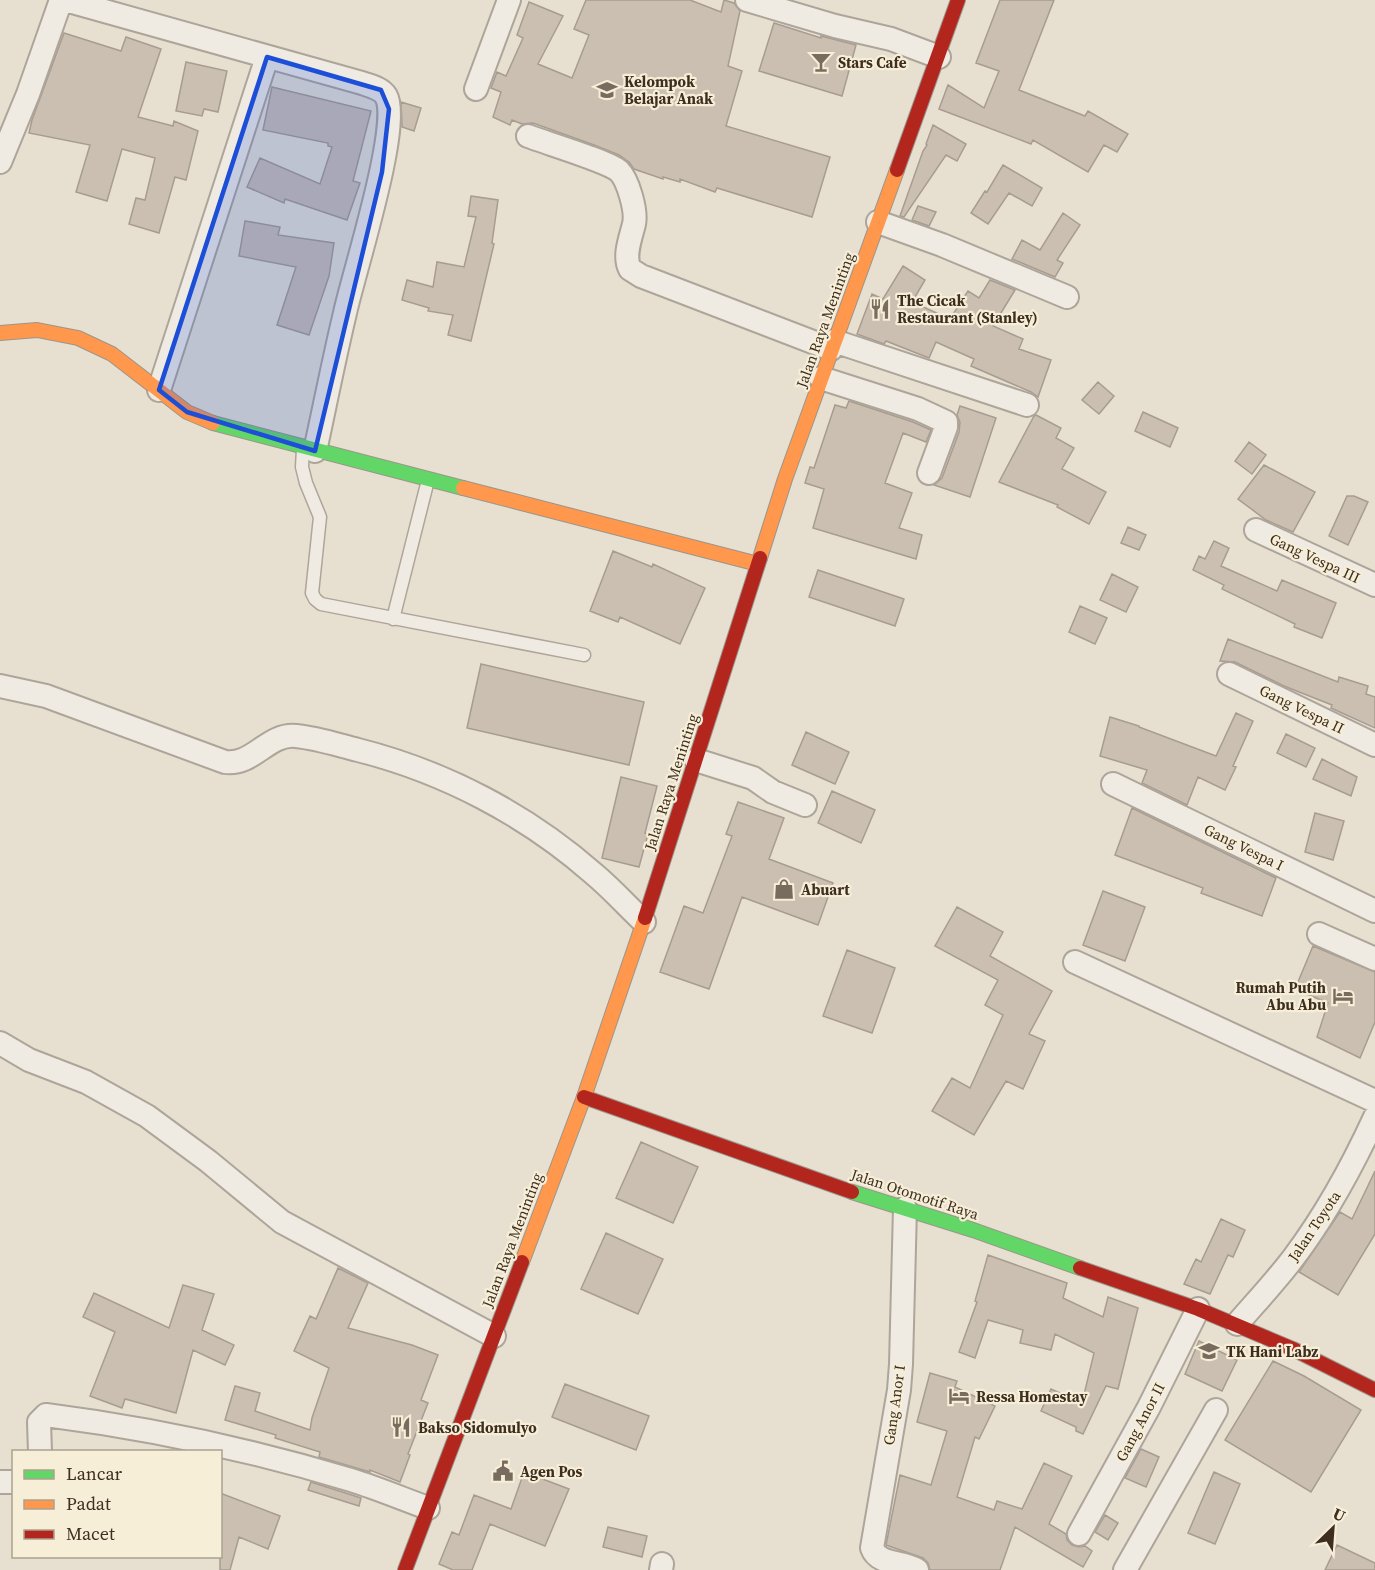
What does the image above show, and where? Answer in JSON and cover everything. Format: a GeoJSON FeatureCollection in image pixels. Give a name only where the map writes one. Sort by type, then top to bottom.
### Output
{"type":"FeatureCollection","features":[{"type":"Feature","properties":{"kind":"main road","name":"Jalan Raya Meninting"},"geometry":{"type":"LineString","coordinates":[[405,1570],[584,1097],[644,922],[785,479],[958,0]]}},
{"type":"Feature","properties":{"kind":"main road"},"geometry":{"type":"LineString","coordinates":[[0,333],[36,330],[78,338],[112,354],[187,412],[224,427],[758,564]]}},
{"type":"Feature","properties":{"kind":"main road","name":"Jalan Otomotif Raya"},"geometry":{"type":"LineString","coordinates":[[584,1097],[850,1191],[1198,1309],[1293,1349],[1375,1390]]}},
{"type":"Feature","properties":{"kind":"street"},"geometry":{"type":"LineString","coordinates":[[0,162],[63,0],[381,90],[386,96],[389,109],[382,172],[309,450]]}},
{"type":"Feature","properties":{"kind":"street"},"geometry":{"type":"LineString","coordinates":[[476,88],[509,0]]}},
{"type":"Feature","properties":{"kind":"street"},"geometry":{"type":"LineString","coordinates":[[747,0],[835,26],[891,39],[939,57]]}},
{"type":"Feature","properties":{"kind":"street"},"geometry":{"type":"LineString","coordinates":[[159,390],[267,57]]}},
{"type":"Feature","properties":{"kind":"street"},"geometry":{"type":"LineString","coordinates":[[528,136],[603,163],[619,172],[634,207],[635,220],[627,260],[630,269],[641,276],[832,345],[1027,405]]}},
{"type":"Feature","properties":{"kind":"street"},"geometry":{"type":"LineString","coordinates":[[878,222],[942,245],[1067,297]]}},
{"type":"Feature","properties":{"kind":"street"},"geometry":{"type":"LineString","coordinates":[[821,378],[918,409],[946,422],[929,473]]}},
{"type":"Feature","properties":{"kind":"street","name":"Gang Vespa III"},"geometry":{"type":"LineString","coordinates":[[1256,530],[1375,585]]}},
{"type":"Feature","properties":{"kind":"street","name":"Gang Vespa II"},"geometry":{"type":"LineString","coordinates":[[1229,674],[1375,745]]}},
{"type":"Feature","properties":{"kind":"street"},"geometry":{"type":"LineString","coordinates":[[0,686],[46,696],[225,762],[244,761],[278,739],[292,735],[376,754],[423,769],[492,802],[544,836],[594,874],[644,922]]}},
{"type":"Feature","properties":{"kind":"street"},"geometry":{"type":"LineString","coordinates":[[696,760],[753,778],[773,792],[805,805]]}},
{"type":"Feature","properties":{"kind":"street","name":"Gang Vespa I"},"geometry":{"type":"LineString","coordinates":[[1113,784],[1375,911]]}},
{"type":"Feature","properties":{"kind":"street"},"geometry":{"type":"LineString","coordinates":[[1319,934],[1375,959]]}},
{"type":"Feature","properties":{"kind":"street"},"geometry":{"type":"LineString","coordinates":[[1075,962],[1375,1101]]}},
{"type":"Feature","properties":{"kind":"street"},"geometry":{"type":"LineString","coordinates":[[0,1043],[29,1060],[86,1082],[147,1116],[208,1161],[282,1222],[494,1336]]}},
{"type":"Feature","properties":{"kind":"street","name":"Jalan Toyota"},"geometry":{"type":"LineString","coordinates":[[1237,1324],[1294,1258],[1312,1232],[1349,1173],[1375,1117]]}},
{"type":"Feature","properties":{"kind":"street","name":"Gang Anor I"},"geometry":{"type":"LineString","coordinates":[[905,1208],[899,1382],[872,1548],[874,1554],[880,1558],[917,1570]]}},
{"type":"Feature","properties":{"kind":"street","name":"Gang Anor II"},"geometry":{"type":"LineString","coordinates":[[1079,1534],[1149,1407],[1198,1309]]}},
{"type":"Feature","properties":{"kind":"street"},"geometry":{"type":"LineString","coordinates":[[1125,1570],[1216,1410]]}},
{"type":"Feature","properties":{"kind":"street"},"geometry":{"type":"LineString","coordinates":[[40,1450],[39,1422],[46,1414],[128,1428],[311,1468],[428,1508]]}},
{"type":"Feature","properties":{"kind":"lane"},"geometry":{"type":"LineString","coordinates":[[309,450],[302,467],[320,517],[312,593],[321,604],[584,655]]}},
{"type":"Feature","properties":{"kind":"lane"},"geometry":{"type":"LineString","coordinates":[[393,619],[428,479]]}},
{"type":"Feature","properties":{"kind":"highlighted area"},"geometry":{"type":"Polygon","coordinates":[[[267,57],[381,90],[389,109],[382,172],[315,451],[187,412],[159,390],[267,57]]]}},
{"type":"Feature","properties":{"kind":"building"},"geometry":{"type":"Polygon","coordinates":[[[586,0],[690,0],[721,12],[724,0],[734,3],[740,11],[728,66],[742,71],[726,126],[830,157],[812,217],[717,188],[715,192],[680,179],[680,182],[663,177],[663,179],[634,169],[619,155],[594,145],[533,123],[522,124],[512,120],[510,125],[493,117],[501,92],[491,88],[497,72],[506,76],[523,38],[517,35],[529,2],[563,16],[538,64],[572,78],[589,35],[574,29],[586,0]]]}},
{"type":"Feature","properties":{"kind":"building"},"geometry":{"type":"Polygon","coordinates":[[[1000,0],[1054,0],[1019,90],[1085,116],[1088,111],[1128,134],[1117,152],[1104,145],[1088,172],[1033,140],[1031,144],[939,109],[948,85],[984,108],[999,71],[976,63],[1000,0]]]}},
{"type":"Feature","properties":{"kind":"building"},"geometry":{"type":"Polygon","coordinates":[[[774,23],[821,38],[821,36],[856,45],[842,96],[759,71],[774,23]]]}},
{"type":"Feature","properties":{"kind":"building"},"geometry":{"type":"Polygon","coordinates":[[[64,33],[121,51],[126,37],[161,49],[138,117],[173,126],[174,121],[198,131],[186,180],[175,177],[159,233],[129,224],[136,198],[145,200],[155,158],[122,149],[107,201],[76,192],[90,145],[29,133],[64,33]]]}},
{"type":"Feature","properties":{"kind":"building"},"geometry":{"type":"Polygon","coordinates":[[[186,62],[227,71],[218,112],[204,109],[202,116],[176,111],[186,62]]]}},
{"type":"Feature","properties":{"kind":"building"},"geometry":{"type":"Polygon","coordinates":[[[272,87],[371,111],[353,181],[360,183],[347,220],[285,199],[284,203],[247,187],[260,158],[320,184],[332,147],[328,146],[328,143],[263,130],[272,87]]]}},
{"type":"Feature","properties":{"kind":"building"},"geometry":{"type":"Polygon","coordinates":[[[401,102],[421,108],[414,131],[402,127],[401,102]]]}},
{"type":"Feature","properties":{"kind":"building"},"geometry":{"type":"Polygon","coordinates":[[[933,125],[966,144],[957,161],[946,155],[904,217],[900,216],[927,145],[933,125]]]}},
{"type":"Feature","properties":{"kind":"building"},"geometry":{"type":"Polygon","coordinates":[[[1003,165],[1042,188],[1032,206],[1009,193],[988,224],[971,213],[1003,165]]]}},
{"type":"Feature","properties":{"kind":"building"},"geometry":{"type":"Polygon","coordinates":[[[471,196],[498,200],[492,243],[494,244],[471,341],[448,335],[453,315],[428,311],[429,308],[402,300],[407,280],[433,287],[437,262],[464,267],[476,217],[468,216],[471,196]]]}},
{"type":"Feature","properties":{"kind":"building"},"geometry":{"type":"Polygon","coordinates":[[[918,206],[936,212],[929,226],[912,220],[918,206]]]}},
{"type":"Feature","properties":{"kind":"building"},"geometry":{"type":"Polygon","coordinates":[[[1063,213],[1080,225],[1057,260],[1063,263],[1055,277],[1012,259],[1022,240],[1040,250],[1063,213]]]}},
{"type":"Feature","properties":{"kind":"building"},"geometry":{"type":"Polygon","coordinates":[[[245,221],[280,227],[278,235],[334,243],[329,276],[309,335],[277,325],[296,267],[239,256],[245,221]]]}},
{"type":"Feature","properties":{"kind":"building"},"geometry":{"type":"Polygon","coordinates":[[[903,266],[925,280],[912,302],[950,319],[968,291],[979,298],[990,280],[1015,290],[993,326],[1023,339],[1019,349],[1051,360],[1038,397],[971,366],[974,359],[936,342],[929,358],[886,341],[884,344],[857,334],[872,294],[883,299],[903,266]]]}},
{"type":"Feature","properties":{"kind":"building"},"geometry":{"type":"Polygon","coordinates":[[[1098,382],[1114,396],[1099,414],[1082,400],[1098,382]]]}},
{"type":"Feature","properties":{"kind":"building"},"geometry":{"type":"Polygon","coordinates":[[[849,401],[931,430],[926,442],[903,433],[885,483],[912,493],[899,528],[922,535],[916,559],[813,528],[824,489],[805,483],[810,467],[814,468],[835,405],[846,408],[849,401]]]}},
{"type":"Feature","properties":{"kind":"building"},"geometry":{"type":"Polygon","coordinates":[[[960,406],[996,418],[970,497],[934,485],[942,478],[959,432],[960,422],[957,415],[960,406]]]}},
{"type":"Feature","properties":{"kind":"building"},"geometry":{"type":"Polygon","coordinates":[[[1143,412],[1178,428],[1170,447],[1135,431],[1143,412]]]}},
{"type":"Feature","properties":{"kind":"building"},"geometry":{"type":"Polygon","coordinates":[[[1036,415],[1061,428],[1056,438],[1074,448],[1062,469],[1106,492],[1089,524],[1057,507],[1058,505],[999,482],[1036,415]]]}},
{"type":"Feature","properties":{"kind":"building"},"geometry":{"type":"Polygon","coordinates":[[[1249,442],[1266,455],[1252,474],[1235,461],[1249,442]]]}},
{"type":"Feature","properties":{"kind":"building"},"geometry":{"type":"Polygon","coordinates":[[[1264,465],[1315,492],[1293,532],[1266,520],[1238,499],[1264,465]]]}},
{"type":"Feature","properties":{"kind":"building"},"geometry":{"type":"Polygon","coordinates":[[[1347,496],[1354,496],[1368,502],[1348,545],[1329,536],[1347,496]]]}},
{"type":"Feature","properties":{"kind":"building"},"geometry":{"type":"Polygon","coordinates":[[[1128,527],[1146,535],[1139,550],[1121,543],[1128,527]]]}},
{"type":"Feature","properties":{"kind":"building"},"geometry":{"type":"Polygon","coordinates":[[[1214,541],[1229,548],[1221,566],[1277,591],[1282,580],[1336,603],[1322,638],[1294,627],[1295,624],[1222,589],[1224,585],[1193,570],[1199,556],[1205,559],[1214,541]]]}},
{"type":"Feature","properties":{"kind":"building"},"geometry":{"type":"Polygon","coordinates":[[[613,551],[652,567],[653,564],[705,588],[680,644],[620,617],[618,622],[590,611],[613,551]]]}},
{"type":"Feature","properties":{"kind":"building"},"geometry":{"type":"Polygon","coordinates":[[[818,570],[904,599],[895,626],[809,597],[818,570]]]}},
{"type":"Feature","properties":{"kind":"building"},"geometry":{"type":"Polygon","coordinates":[[[1112,574],[1138,587],[1126,612],[1100,600],[1112,574]]]}},
{"type":"Feature","properties":{"kind":"building"},"geometry":{"type":"Polygon","coordinates":[[[1080,606],[1107,618],[1095,644],[1069,632],[1080,606]]]}},
{"type":"Feature","properties":{"kind":"building"},"geometry":{"type":"Polygon","coordinates":[[[1228,639],[1338,682],[1339,677],[1368,686],[1366,694],[1375,697],[1375,728],[1331,708],[1332,705],[1284,686],[1235,662],[1220,661],[1228,639]]]}},
{"type":"Feature","properties":{"kind":"building"},"geometry":{"type":"Polygon","coordinates":[[[481,664],[644,702],[629,765],[467,728],[481,664]]]}},
{"type":"Feature","properties":{"kind":"building"},"geometry":{"type":"Polygon","coordinates":[[[1236,713],[1253,721],[1225,790],[1198,777],[1187,805],[1142,783],[1147,770],[1100,756],[1110,717],[1216,756],[1236,713]]]}},
{"type":"Feature","properties":{"kind":"building"},"geometry":{"type":"Polygon","coordinates":[[[806,732],[849,752],[835,784],[792,765],[806,732]]]}},
{"type":"Feature","properties":{"kind":"building"},"geometry":{"type":"Polygon","coordinates":[[[1286,734],[1315,748],[1306,767],[1277,753],[1286,734]]]}},
{"type":"Feature","properties":{"kind":"building"},"geometry":{"type":"Polygon","coordinates":[[[1322,759],[1357,777],[1351,796],[1313,779],[1322,759]]]}},
{"type":"Feature","properties":{"kind":"building"},"geometry":{"type":"Polygon","coordinates":[[[621,777],[657,786],[639,867],[602,858],[621,777]]]}},
{"type":"Feature","properties":{"kind":"building"},"geometry":{"type":"Polygon","coordinates":[[[832,791],[875,810],[861,843],[818,823],[832,791]]]}},
{"type":"Feature","properties":{"kind":"building"},"geometry":{"type":"Polygon","coordinates":[[[738,802],[784,818],[769,859],[833,883],[818,925],[742,897],[709,989],[660,972],[684,906],[703,913],[732,836],[726,834],[738,802]]]}},
{"type":"Feature","properties":{"kind":"building"},"geometry":{"type":"Polygon","coordinates":[[[1132,808],[1276,878],[1262,916],[1201,893],[1203,888],[1115,855],[1132,808]]]}},
{"type":"Feature","properties":{"kind":"building"},"geometry":{"type":"Polygon","coordinates":[[[1315,813],[1344,821],[1333,860],[1305,852],[1315,813]]]}},
{"type":"Feature","properties":{"kind":"building"},"geometry":{"type":"Polygon","coordinates":[[[1103,891],[1145,907],[1125,961],[1083,945],[1103,891]]]}},
{"type":"Feature","properties":{"kind":"building"},"geometry":{"type":"Polygon","coordinates":[[[957,907],[1003,932],[990,956],[1052,991],[1029,1034],[1045,1041],[1023,1089],[1006,1081],[974,1135],[932,1111],[952,1078],[970,1088],[1003,1015],[985,1005],[998,980],[935,946],[957,907]]]}},
{"type":"Feature","properties":{"kind":"building","name":"Rumah Putih Abu Abu"},"geometry":{"type":"Polygon","coordinates":[[[1313,946],[1375,972],[1375,1022],[1360,1058],[1317,1037],[1328,1003],[1295,989],[1313,946]]]}},
{"type":"Feature","properties":{"kind":"building"},"geometry":{"type":"Polygon","coordinates":[[[847,950],[895,968],[872,1033],[823,1016],[847,950]]]}},
{"type":"Feature","properties":{"kind":"building"},"geometry":{"type":"Polygon","coordinates":[[[641,1142],[698,1167],[673,1223],[616,1198],[641,1142]]]}},
{"type":"Feature","properties":{"kind":"building"},"geometry":{"type":"Polygon","coordinates":[[[1375,1171],[1375,1234],[1338,1295],[1299,1272],[1340,1212],[1352,1219],[1375,1171]]]}},
{"type":"Feature","properties":{"kind":"building"},"geometry":{"type":"Polygon","coordinates":[[[1221,1219],[1245,1230],[1233,1257],[1228,1255],[1210,1294],[1184,1284],[1196,1259],[1201,1262],[1221,1219]]]}},
{"type":"Feature","properties":{"kind":"building"},"geometry":{"type":"Polygon","coordinates":[[[606,1233],[663,1259],[638,1314],[581,1289],[606,1233]]]}},
{"type":"Feature","properties":{"kind":"building"},"geometry":{"type":"Polygon","coordinates":[[[988,1255],[1067,1283],[1063,1298],[1103,1317],[1108,1297],[1138,1308],[1118,1389],[1106,1386],[1083,1434],[1076,1431],[1076,1427],[1041,1411],[1051,1389],[1082,1403],[1094,1353],[1055,1334],[1051,1350],[1020,1343],[1023,1330],[988,1320],[975,1358],[959,1352],[977,1302],[975,1301],[988,1255]]]}},
{"type":"Feature","properties":{"kind":"building"},"geometry":{"type":"Polygon","coordinates":[[[338,1268],[368,1283],[348,1328],[412,1345],[438,1355],[421,1400],[428,1403],[408,1454],[410,1455],[400,1482],[370,1470],[370,1472],[319,1457],[320,1452],[275,1438],[276,1435],[225,1420],[235,1386],[260,1393],[255,1411],[310,1430],[329,1368],[294,1351],[310,1316],[316,1319],[338,1268]]]}},
{"type":"Feature","properties":{"kind":"building"},"geometry":{"type":"Polygon","coordinates":[[[183,1285],[214,1294],[202,1330],[234,1345],[225,1365],[193,1350],[176,1413],[125,1399],[122,1408],[90,1396],[115,1332],[83,1317],[94,1293],[169,1328],[183,1285]]]}},
{"type":"Feature","properties":{"kind":"building"},"geometry":{"type":"Polygon","coordinates":[[[1199,1341],[1237,1360],[1222,1391],[1185,1374],[1199,1341]]]}},
{"type":"Feature","properties":{"kind":"building"},"geometry":{"type":"Polygon","coordinates":[[[1273,1361],[1304,1376],[1361,1410],[1311,1492],[1225,1440],[1273,1361]]]}},
{"type":"Feature","properties":{"kind":"building"},"geometry":{"type":"Polygon","coordinates":[[[930,1373],[957,1381],[955,1387],[995,1406],[979,1439],[975,1437],[957,1497],[994,1510],[997,1501],[1022,1509],[1044,1463],[1072,1476],[1049,1524],[1066,1534],[1067,1540],[1072,1545],[1085,1546],[1092,1551],[1083,1567],[1015,1527],[1000,1570],[930,1570],[923,1558],[886,1545],[900,1475],[931,1485],[947,1431],[917,1422],[930,1373]]]}},
{"type":"Feature","properties":{"kind":"building"},"geometry":{"type":"Polygon","coordinates":[[[565,1384],[649,1416],[636,1450],[552,1417],[565,1384]]]}},
{"type":"Feature","properties":{"kind":"building"},"geometry":{"type":"Polygon","coordinates":[[[1141,1449],[1159,1457],[1146,1487],[1125,1478],[1141,1449]]]}},
{"type":"Feature","properties":{"kind":"building"},"geometry":{"type":"Polygon","coordinates":[[[524,1472],[569,1489],[545,1546],[490,1524],[472,1570],[453,1570],[439,1564],[452,1532],[459,1535],[474,1495],[511,1509],[524,1472]]]}},
{"type":"Feature","properties":{"kind":"building"},"geometry":{"type":"Polygon","coordinates":[[[1214,1472],[1240,1484],[1215,1544],[1188,1533],[1214,1472]]]}},
{"type":"Feature","properties":{"kind":"building"},"geometry":{"type":"Polygon","coordinates":[[[311,1482],[361,1498],[359,1506],[308,1490],[311,1482]]]}},
{"type":"Feature","properties":{"kind":"building"},"geometry":{"type":"Polygon","coordinates":[[[222,1494],[280,1516],[268,1549],[239,1537],[230,1570],[220,1570],[222,1494]]]}},
{"type":"Feature","properties":{"kind":"building"},"geometry":{"type":"Polygon","coordinates":[[[1105,1515],[1118,1523],[1108,1540],[1095,1532],[1105,1515]]]}},
{"type":"Feature","properties":{"kind":"building"},"geometry":{"type":"Polygon","coordinates":[[[608,1527],[647,1536],[642,1557],[603,1547],[608,1527]]]}},
{"type":"Feature","properties":{"kind":"building"},"geometry":{"type":"Polygon","coordinates":[[[1337,1545],[1375,1563],[1375,1570],[1325,1570],[1337,1545]]]}},
{"type":"Feature","properties":{"kind":"traffic: fast"},"geometry":{"type":"LineString","coordinates":[[213,423],[463,488]]}},
{"type":"Feature","properties":{"kind":"traffic: fast"},"geometry":{"type":"LineString","coordinates":[[852,1192],[973,1230],[1080,1268]]}},
{"type":"Feature","properties":{"kind":"traffic: slow"},"geometry":{"type":"LineString","coordinates":[[760,558],[785,479],[897,170]]}},
{"type":"Feature","properties":{"kind":"traffic: slow"},"geometry":{"type":"LineString","coordinates":[[0,333],[37,330],[78,338],[112,354],[187,412],[213,423]]}},
{"type":"Feature","properties":{"kind":"traffic: slow"},"geometry":{"type":"LineString","coordinates":[[463,488],[758,564]]}},
{"type":"Feature","properties":{"kind":"traffic: slow"},"geometry":{"type":"LineString","coordinates":[[522,1262],[584,1097],[645,918]]}},
{"type":"Feature","properties":{"kind":"traffic: jam"},"geometry":{"type":"LineString","coordinates":[[897,170],[958,0]]}},
{"type":"Feature","properties":{"kind":"traffic: jam"},"geometry":{"type":"LineString","coordinates":[[645,918],[760,558]]}},
{"type":"Feature","properties":{"kind":"traffic: jam"},"geometry":{"type":"LineString","coordinates":[[584,1097],[852,1192]]}},
{"type":"Feature","properties":{"kind":"traffic: jam"},"geometry":{"type":"LineString","coordinates":[[405,1570],[522,1262]]}},
{"type":"Feature","properties":{"kind":"traffic: jam"},"geometry":{"type":"LineString","coordinates":[[1080,1268],[1198,1309],[1293,1349],[1375,1390]]}},
{"type":"Feature","properties":{"kind":"place","name":"Stars Cafe"},"geometry":{"type":"Point","coordinates":[821,62]}},
{"type":"Feature","properties":{"kind":"place","name":"Kelompok Belajar Anak"},"geometry":{"type":"Point","coordinates":[607,90]}},
{"type":"Feature","properties":{"kind":"place","name":"The Cicak Restaurant (Stanley)"},"geometry":{"type":"Point","coordinates":[880,309]}},
{"type":"Feature","properties":{"kind":"place","name":"Abuart"},"geometry":{"type":"Point","coordinates":[784,889]}},
{"type":"Feature","properties":{"kind":"place","name":"Rumah Putih Abu Abu"},"geometry":{"type":"Point","coordinates":[1343,996]}},
{"type":"Feature","properties":{"kind":"place","name":"TK Hani Labz"},"geometry":{"type":"Point","coordinates":[1209,1351]}},
{"type":"Feature","properties":{"kind":"place","name":"Ressa Homestay"},"geometry":{"type":"Point","coordinates":[959,1396]}},
{"type":"Feature","properties":{"kind":"place","name":"Bakso Sidomulyo"},"geometry":{"type":"Point","coordinates":[401,1427]}},
{"type":"Feature","properties":{"kind":"place","name":"Agen Pos"},"geometry":{"type":"Point","coordinates":[503,1471]}}]}
